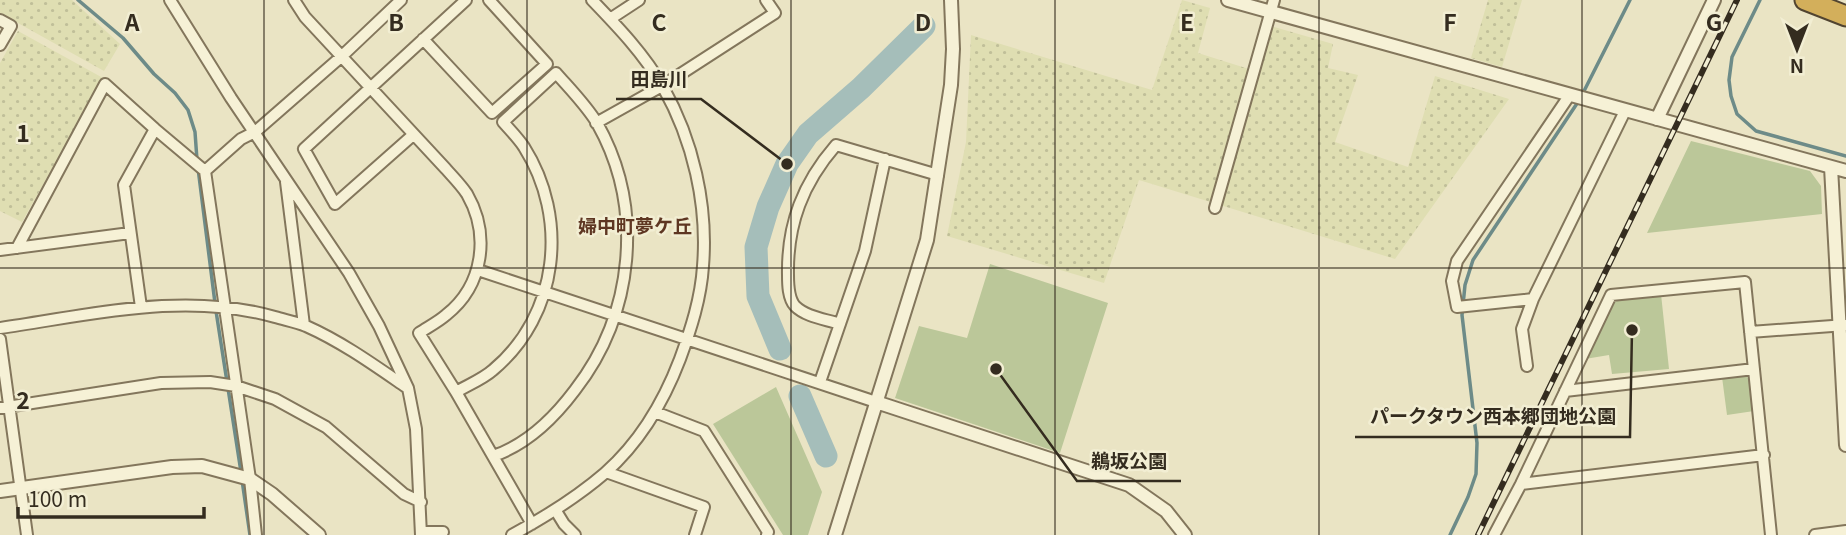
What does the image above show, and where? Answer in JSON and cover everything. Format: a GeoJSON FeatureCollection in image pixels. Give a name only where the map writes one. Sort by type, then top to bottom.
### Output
{"type":"FeatureCollection","features":[{"type":"Feature","properties":{"kind":"highway"},"geometry":{"type":"LineString","coordinates":[[1805,0],[1846,16]]}},
{"type":"Feature","properties":{"kind":"street"},"geometry":{"type":"LineString","coordinates":[[170,0],[231,98],[349,273],[379,326],[408,388],[416,429],[421,533],[447,534]]}},
{"type":"Feature","properties":{"kind":"street"},"geometry":{"type":"LineString","coordinates":[[294,0],[305,17],[466,192],[479,221],[482,249],[478,270],[459,303],[419,333],[533,524]]}},
{"type":"Feature","properties":{"kind":"street"},"geometry":{"type":"LineString","coordinates":[[205,171],[241,139],[255,132],[401,0]]}},
{"type":"Feature","properties":{"kind":"street"},"geometry":{"type":"LineString","coordinates":[[414,135],[335,204],[304,149],[466,0]]}},
{"type":"Feature","properties":{"kind":"street"},"geometry":{"type":"LineString","coordinates":[[423,39],[492,113],[547,64],[489,0]]}},
{"type":"Feature","properties":{"kind":"street"},"geometry":{"type":"LineString","coordinates":[[512,535],[556,511],[606,472],[656,412],[672,381],[693,323],[703,266],[699,187],[681,124],[662,86],[637,49],[592,0]]}},
{"type":"Feature","properties":{"kind":"street"},"geometry":{"type":"LineString","coordinates":[[610,19],[639,0]]}},
{"type":"Feature","properties":{"kind":"street"},"geometry":{"type":"LineString","coordinates":[[596,122],[662,86],[775,13],[766,0]]}},
{"type":"Feature","properties":{"kind":"street"},"geometry":{"type":"LineString","coordinates":[[835,535],[927,240],[951,85],[951,0]]}},
{"type":"Feature","properties":{"kind":"street"},"geometry":{"type":"LineString","coordinates":[[1228,0],[1273,6],[1569,96],[1846,171]]}},
{"type":"Feature","properties":{"kind":"street"},"geometry":{"type":"LineString","coordinates":[[1657,119],[1714,0]]}},
{"type":"Feature","properties":{"kind":"street"},"geometry":{"type":"LineString","coordinates":[[1215,208],[1273,6]]}},
{"type":"Feature","properties":{"kind":"street"},"geometry":{"type":"LineString","coordinates":[[0,20],[10,26],[0,45]]}},
{"type":"Feature","properties":{"kind":"street"},"geometry":{"type":"LineString","coordinates":[[456,392],[492,371],[517,346],[534,320],[545,293],[553,246],[550,214],[543,187],[532,162],[523,145],[503,122],[556,73],[596,122],[610,153],[621,187],[626,217],[628,246],[625,281],[607,338],[589,372],[547,421],[525,440],[493,456]]}},
{"type":"Feature","properties":{"kind":"street"},"geometry":{"type":"LineString","coordinates":[[17,248],[105,84],[205,171],[256,535]]}},
{"type":"Feature","properties":{"kind":"street"},"geometry":{"type":"LineString","coordinates":[[1533,299],[1457,307],[1452,281],[1457,261],[1569,96]]}},
{"type":"Feature","properties":{"kind":"street"},"geometry":{"type":"LineString","coordinates":[[1527,366],[1522,329],[1533,299],[1625,111]]}},
{"type":"Feature","properties":{"kind":"street"},"geometry":{"type":"LineString","coordinates":[[141,307],[124,185],[155,129]]}},
{"type":"Feature","properties":{"kind":"street"},"geometry":{"type":"LineString","coordinates":[[840,324],[804,313],[792,303],[788,285],[790,232],[799,203],[819,164],[836,145],[938,175]]}},
{"type":"Feature","properties":{"kind":"street"},"geometry":{"type":"LineString","coordinates":[[820,382],[865,251],[884,159]]}},
{"type":"Feature","properties":{"kind":"street"},"geometry":{"type":"LineString","coordinates":[[1831,167],[1841,244],[1846,442]]}},
{"type":"Feature","properties":{"kind":"street"},"geometry":{"type":"LineString","coordinates":[[286,179],[304,326]]}},
{"type":"Feature","properties":{"kind":"street"},"geometry":{"type":"LineString","coordinates":[[0,250],[130,233]]}},
{"type":"Feature","properties":{"kind":"street"},"geometry":{"type":"LineString","coordinates":[[478,270],[1129,485],[1166,511],[1185,535]]}},
{"type":"Feature","properties":{"kind":"street"},"geometry":{"type":"LineString","coordinates":[[1494,535],[1611,295],[1745,282],[1771,535]]}},
{"type":"Feature","properties":{"kind":"street"},"geometry":{"type":"LineString","coordinates":[[0,328],[141,307],[225,307],[260,313],[304,326],[358,354],[408,388]]}},
{"type":"Feature","properties":{"kind":"street"},"geometry":{"type":"LineString","coordinates":[[1750,332],[1843,326]]}},
{"type":"Feature","properties":{"kind":"street"},"geometry":{"type":"LineString","coordinates":[[0,339],[4,407],[21,488],[27,535]]}},
{"type":"Feature","properties":{"kind":"street"},"geometry":{"type":"LineString","coordinates":[[1565,391],[1754,369]]}},
{"type":"Feature","properties":{"kind":"street"},"geometry":{"type":"LineString","coordinates":[[4,407],[161,383],[210,382],[236,386],[275,399],[326,427],[404,494],[421,502]]}},
{"type":"Feature","properties":{"kind":"street"},"geometry":{"type":"LineString","coordinates":[[656,412],[704,431],[767,535]]}},
{"type":"Feature","properties":{"kind":"street"},"geometry":{"type":"LineString","coordinates":[[1521,484],[1764,455]]}},
{"type":"Feature","properties":{"kind":"street"},"geometry":{"type":"LineString","coordinates":[[0,491],[202,466],[250,479],[272,494],[319,535]]}},
{"type":"Feature","properties":{"kind":"street"},"geometry":{"type":"LineString","coordinates":[[606,472],[704,507],[695,535]]}},
{"type":"Feature","properties":{"kind":"street"},"geometry":{"type":"LineString","coordinates":[[556,511],[576,535]]}},
{"type":"Feature","properties":{"kind":"street"},"geometry":{"type":"LineString","coordinates":[[1815,535],[1846,531]]}},
{"type":"Feature","properties":{"kind":"green space"},"geometry":{"type":"Polygon","coordinates":[[[0,0],[72,0],[120,44],[104,71],[0,13],[0,0]]]}},
{"type":"Feature","properties":{"kind":"green space"},"geometry":{"type":"Polygon","coordinates":[[[1182,0],[1210,8],[1198,53],[1252,70],[1267,25],[1333,44],[1328,68],[1358,75],[1335,142],[1408,167],[1435,76],[1509,99],[1395,259],[1139,180],[1104,283],[947,236],[966,142],[971,35],[1152,90],[1182,0]]]}},
{"type":"Feature","properties":{"kind":"green space"},"geometry":{"type":"Polygon","coordinates":[[[1488,0],[1522,0],[1502,67],[1471,58],[1488,0]]]}},
{"type":"Feature","properties":{"kind":"green space"},"geometry":{"type":"Polygon","coordinates":[[[18,31],[103,78],[22,222],[0,211],[0,63],[18,31]]]}},
{"type":"Feature","properties":{"kind":"green space"},"geometry":{"type":"Polygon","coordinates":[[[1691,141],[1810,171],[1821,186],[1822,214],[1647,233],[1691,141]]]}},
{"type":"Feature","properties":{"kind":"green space"},"geometry":{"type":"Polygon","coordinates":[[[990,264],[1108,303],[1060,453],[895,398],[919,326],[967,338],[990,264]]]}},
{"type":"Feature","properties":{"kind":"green space"},"geometry":{"type":"Polygon","coordinates":[[[1661,294],[1669,369],[1612,374],[1609,355],[1585,359],[1612,304],[1620,299],[1661,294]]]}},
{"type":"Feature","properties":{"kind":"green space"},"geometry":{"type":"Polygon","coordinates":[[[1743,374],[1751,380],[1754,411],[1727,415],[1722,377],[1743,374]]]}},
{"type":"Feature","properties":{"kind":"green space"},"geometry":{"type":"Polygon","coordinates":[[[776,387],[822,492],[808,535],[783,535],[713,424],[776,387]]]}},
{"type":"Feature","properties":{"kind":"waterway"},"geometry":{"type":"LineString","coordinates":[[78,0],[123,38],[188,110],[195,132],[197,160]]}},
{"type":"Feature","properties":{"kind":"waterway"},"geometry":{"type":"LineString","coordinates":[[1582,95],[1630,0]]}},
{"type":"Feature","properties":{"kind":"waterway"},"geometry":{"type":"LineString","coordinates":[[1760,0],[1732,57],[1729,80],[1737,114],[1756,131],[1846,156]]}},
{"type":"Feature","properties":{"kind":"waterway"},"geometry":{"type":"LineString","coordinates":[[780,349],[758,296],[756,247],[768,207],[787,164],[808,134],[861,88],[924,26]]}},
{"type":"Feature","properties":{"kind":"waterway"},"geometry":{"type":"LineString","coordinates":[[1450,535],[1476,474],[1477,443],[1462,315],[1465,285],[1473,260],[1578,102]]}},
{"type":"Feature","properties":{"kind":"waterway"},"geometry":{"type":"LineString","coordinates":[[198,168],[215,303]]}},
{"type":"Feature","properties":{"kind":"waterway"},"geometry":{"type":"LineString","coordinates":[[216,311],[241,472]]}},
{"type":"Feature","properties":{"kind":"waterway"},"geometry":{"type":"LineString","coordinates":[[800,396],[826,456]]}},
{"type":"Feature","properties":{"kind":"waterway"},"geometry":{"type":"LineString","coordinates":[[242,480],[250,535]]}},
{"type":"Feature","properties":{"kind":"railway"},"geometry":{"type":"LineString","coordinates":[[1478,535],[1737,0]]}},
{"type":"Feature","properties":{"kind":"place","name":"田島川"},"geometry":{"type":"Point","coordinates":[787,164]}},
{"type":"Feature","properties":{"kind":"place","name":"パークタウン西本郷団地公園"},"geometry":{"type":"Point","coordinates":[1632,330]}},
{"type":"Feature","properties":{"kind":"place","name":"鵜坂公園"},"geometry":{"type":"Point","coordinates":[996,369]}},
{"type":"Feature","properties":{"kind":"district","name":"婦中町夢ケ丘"},"geometry":{"type":"Point","coordinates":[635,226]}}]}
